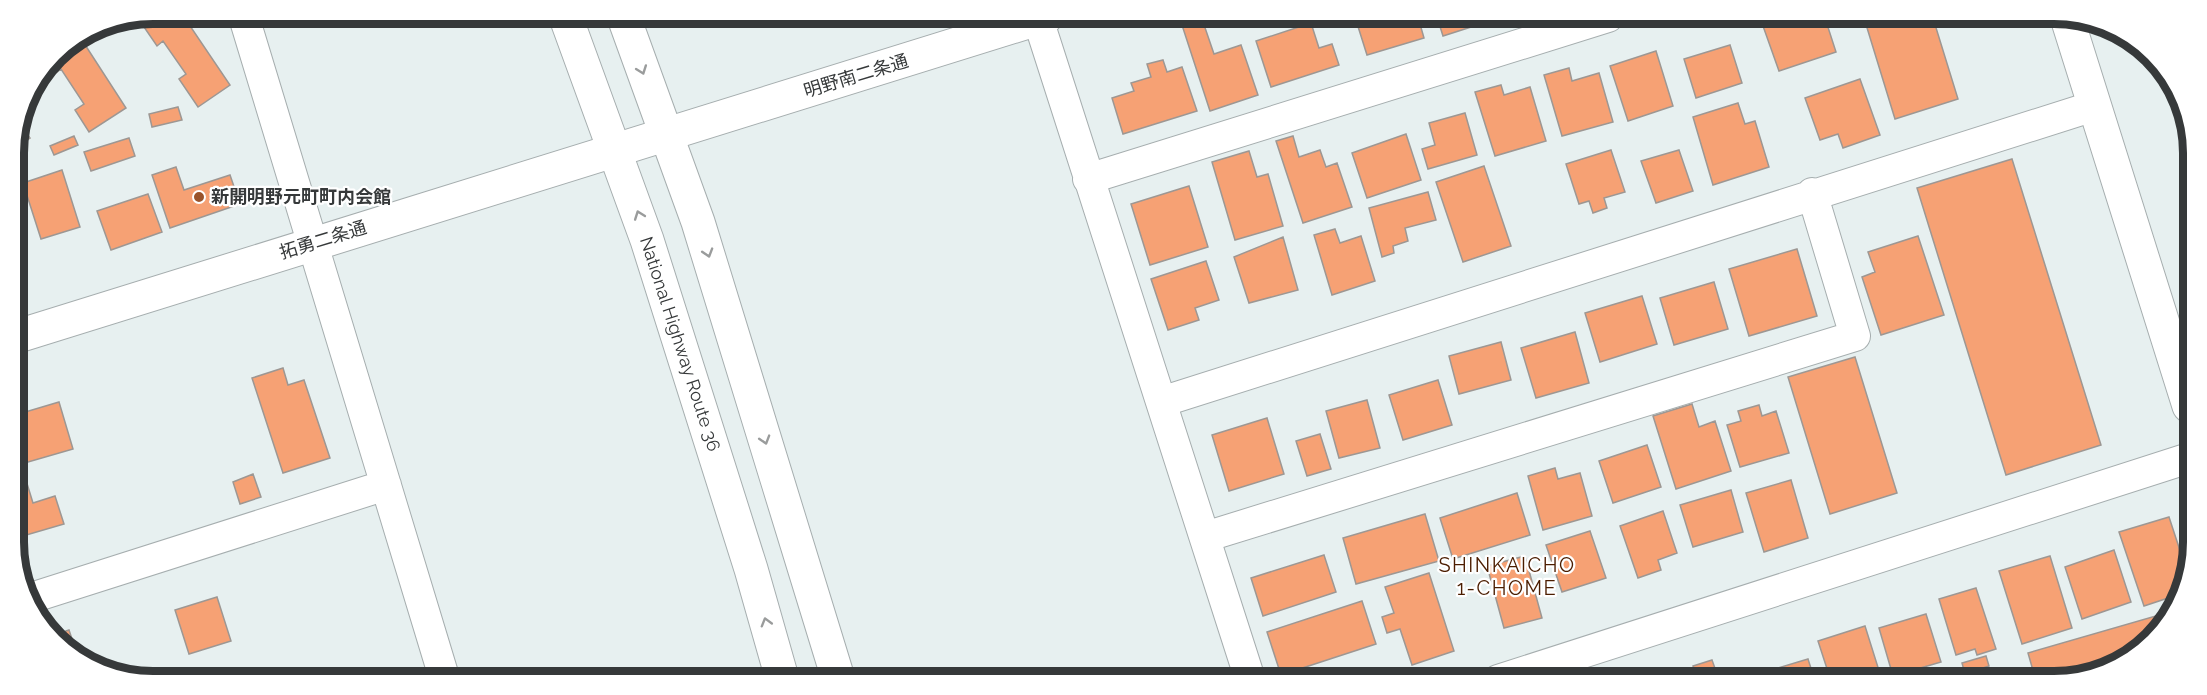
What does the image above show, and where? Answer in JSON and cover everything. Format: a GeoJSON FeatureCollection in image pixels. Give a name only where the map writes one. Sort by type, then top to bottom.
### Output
{"type":"FeatureCollection","features":[{"type":"Feature","properties":{"kind":"main road","name":"National Highway Route 36"},"geometry":{"type":"LineString","coordinates":[[568,24],[647,240],[751,569],[780,671]]}},
{"type":"Feature","properties":{"kind":"main road"},"geometry":{"type":"LineString","coordinates":[[626,24],[699,222],[836,671]]}},
{"type":"Feature","properties":{"kind":"main road","name":"明野南二条通"},"geometry":{"type":"LineString","coordinates":[[666,135],[1018,24]]}},
{"type":"Feature","properties":{"kind":"main road"},"geometry":{"type":"LineString","coordinates":[[2069,25],[2183,384]]}},
{"type":"Feature","properties":{"kind":"main road","name":"拓勇二条通"},"geometry":{"type":"LineString","coordinates":[[24,334],[666,135]]}},
{"type":"Feature","properties":{"kind":"street"},"geometry":{"type":"LineString","coordinates":[[246,24],[442,671]]}},
{"type":"Feature","properties":{"kind":"street"},"geometry":{"type":"LineString","coordinates":[[1042,24],[1088,178],[1247,671]]}},
{"type":"Feature","properties":{"kind":"street"},"geometry":{"type":"LineString","coordinates":[[1088,178],[1585,24]]}},
{"type":"Feature","properties":{"kind":"street"},"geometry":{"type":"LineString","coordinates":[[1161,402],[1812,193],[2094,106]]}},
{"type":"Feature","properties":{"kind":"street"},"geometry":{"type":"LineString","coordinates":[[1205,537],[1855,336],[1812,193]]}},
{"type":"Feature","properties":{"kind":"street"},"geometry":{"type":"LineString","coordinates":[[1526,671],[2183,460]]}},
{"type":"Feature","properties":{"kind":"street"},"geometry":{"type":"LineString","coordinates":[[36,596],[386,485]]}},
{"type":"Feature","properties":{"kind":"building"},"geometry":{"type":"Polygon","coordinates":[[[149,24],[189,24],[230,85],[198,107],[179,79],[186,74],[163,41],[157,46],[144,27],[149,24]]]}},
{"type":"Feature","properties":{"kind":"building"},"geometry":{"type":"Polygon","coordinates":[[[1182,24],[1204,24],[1214,54],[1241,45],[1258,95],[1210,111],[1182,24]]]}},
{"type":"Feature","properties":{"kind":"building"},"geometry":{"type":"Polygon","coordinates":[[[1311,24],[1319,48],[1332,44],[1339,65],[1271,87],[1256,41],[1311,24]]]}},
{"type":"Feature","properties":{"kind":"building"},"geometry":{"type":"Polygon","coordinates":[[[1357,24],[1420,24],[1424,38],[1367,55],[1357,24]]]}},
{"type":"Feature","properties":{"kind":"building"},"geometry":{"type":"Polygon","coordinates":[[[1439,24],[1480,24],[1443,36],[1439,24]]]}},
{"type":"Feature","properties":{"kind":"building"},"geometry":{"type":"Polygon","coordinates":[[[1769,24],[1827,24],[1836,52],[1779,71],[1763,26],[1769,24]]]}},
{"type":"Feature","properties":{"kind":"building"},"geometry":{"type":"Polygon","coordinates":[[[1866,24],[1935,24],[1958,99],[1895,119],[1866,24]]]}},
{"type":"Feature","properties":{"kind":"building"},"geometry":{"type":"Polygon","coordinates":[[[85,44],[126,108],[89,132],[75,110],[84,104],[61,69],[52,76],[62,62],[85,44]]]}},
{"type":"Feature","properties":{"kind":"building"},"geometry":{"type":"Polygon","coordinates":[[[1730,45],[1742,83],[1696,98],[1684,59],[1730,45]]]}},
{"type":"Feature","properties":{"kind":"building"},"geometry":{"type":"Polygon","coordinates":[[[1656,51],[1673,106],[1628,121],[1610,66],[1656,51]]]}},
{"type":"Feature","properties":{"kind":"building"},"geometry":{"type":"Polygon","coordinates":[[[1163,60],[1167,72],[1182,67],[1197,111],[1123,134],[1112,98],[1134,91],[1131,83],[1151,77],[1147,64],[1163,60]]]}},
{"type":"Feature","properties":{"kind":"building"},"geometry":{"type":"Polygon","coordinates":[[[1569,68],[1572,81],[1599,73],[1613,122],[1562,136],[1544,75],[1569,68]]]}},
{"type":"Feature","properties":{"kind":"building"},"geometry":{"type":"Polygon","coordinates":[[[1860,79],[1880,135],[1843,148],[1838,134],[1820,140],[1805,98],[1860,79]]]}},
{"type":"Feature","properties":{"kind":"building"},"geometry":{"type":"Polygon","coordinates":[[[1501,85],[1504,95],[1530,87],[1546,141],[1495,156],[1475,92],[1501,85]]]}},
{"type":"Feature","properties":{"kind":"building"},"geometry":{"type":"Polygon","coordinates":[[[2168,94],[2181,128],[2182,137],[2168,94]]]}},
{"type":"Feature","properties":{"kind":"building"},"geometry":{"type":"Polygon","coordinates":[[[1738,103],[1745,124],[1755,121],[1769,167],[1713,185],[1693,117],[1738,103]]]}},
{"type":"Feature","properties":{"kind":"building"},"geometry":{"type":"Polygon","coordinates":[[[178,107],[182,120],[152,127],[149,114],[178,107]]]}},
{"type":"Feature","properties":{"kind":"building"},"geometry":{"type":"Polygon","coordinates":[[[1465,113],[1477,155],[1428,169],[1422,149],[1435,145],[1429,123],[1465,113]]]}},
{"type":"Feature","properties":{"kind":"building"},"geometry":{"type":"Polygon","coordinates":[[[26,132],[30,138],[24,142],[26,132]]]}},
{"type":"Feature","properties":{"kind":"building"},"geometry":{"type":"Polygon","coordinates":[[[1406,134],[1421,180],[1367,198],[1352,153],[1406,134]]]}},
{"type":"Feature","properties":{"kind":"building"},"geometry":{"type":"Polygon","coordinates":[[[74,136],[78,145],[54,155],[50,146],[74,136]]]}},
{"type":"Feature","properties":{"kind":"building"},"geometry":{"type":"Polygon","coordinates":[[[1293,136],[1299,157],[1320,150],[1326,167],[1337,163],[1352,207],[1303,223],[1276,141],[1293,136]]]}},
{"type":"Feature","properties":{"kind":"building"},"geometry":{"type":"Polygon","coordinates":[[[129,138],[135,156],[91,171],[84,152],[129,138]]]}},
{"type":"Feature","properties":{"kind":"building"},"geometry":{"type":"Polygon","coordinates":[[[1611,150],[1625,192],[1604,198],[1607,208],[1593,213],[1589,201],[1579,204],[1566,164],[1611,150]]]}},
{"type":"Feature","properties":{"kind":"building"},"geometry":{"type":"Polygon","coordinates":[[[1679,150],[1693,191],[1656,203],[1641,161],[1679,150]]]}},
{"type":"Feature","properties":{"kind":"building"},"geometry":{"type":"Polygon","coordinates":[[[1249,151],[1257,177],[1268,174],[1283,226],[1235,240],[1212,162],[1249,151]]]}},
{"type":"Feature","properties":{"kind":"building"},"geometry":{"type":"Polygon","coordinates":[[[2012,159],[2101,445],[2006,475],[1917,188],[2012,159]]]}},
{"type":"Feature","properties":{"kind":"building"},"geometry":{"type":"Polygon","coordinates":[[[1484,166],[1511,246],[1463,262],[1436,182],[1484,166]]]}},
{"type":"Feature","properties":{"kind":"building","name":"新開明野元町町内会館"},"geometry":{"type":"Polygon","coordinates":[[[176,167],[184,190],[230,175],[240,204],[170,228],[152,175],[176,167]]]}},
{"type":"Feature","properties":{"kind":"building"},"geometry":{"type":"Polygon","coordinates":[[[62,170],[80,227],[41,239],[24,183],[62,170]]]}},
{"type":"Feature","properties":{"kind":"building"},"geometry":{"type":"Polygon","coordinates":[[[1189,186],[1208,247],[1150,265],[1131,204],[1189,186]]]}},
{"type":"Feature","properties":{"kind":"building"},"geometry":{"type":"Polygon","coordinates":[[[1428,192],[1436,220],[1405,228],[1408,241],[1393,246],[1394,253],[1382,257],[1369,208],[1428,192]]]}},
{"type":"Feature","properties":{"kind":"building"},"geometry":{"type":"Polygon","coordinates":[[[148,194],[162,232],[111,250],[97,211],[148,194]]]}},
{"type":"Feature","properties":{"kind":"building"},"geometry":{"type":"Polygon","coordinates":[[[1335,229],[1340,243],[1361,236],[1375,281],[1332,295],[1314,235],[1335,229]]]}},
{"type":"Feature","properties":{"kind":"building"},"geometry":{"type":"Polygon","coordinates":[[[1918,236],[1944,315],[1881,335],[1862,277],[1875,272],[1868,252],[1918,236]]]}},
{"type":"Feature","properties":{"kind":"building"},"geometry":{"type":"Polygon","coordinates":[[[1283,237],[1298,290],[1249,303],[1234,257],[1283,237]]]}},
{"type":"Feature","properties":{"kind":"building"},"geometry":{"type":"Polygon","coordinates":[[[1797,249],[1817,316],[1749,336],[1729,269],[1797,249]]]}},
{"type":"Feature","properties":{"kind":"building"},"geometry":{"type":"Polygon","coordinates":[[[1206,261],[1219,300],[1195,308],[1199,320],[1168,330],[1151,279],[1206,261]]]}},
{"type":"Feature","properties":{"kind":"building"},"geometry":{"type":"Polygon","coordinates":[[[1714,282],[1728,329],[1674,345],[1660,298],[1714,282]]]}},
{"type":"Feature","properties":{"kind":"building"},"geometry":{"type":"Polygon","coordinates":[[[1642,296],[1657,344],[1600,362],[1585,313],[1642,296]]]}},
{"type":"Feature","properties":{"kind":"building"},"geometry":{"type":"Polygon","coordinates":[[[1575,332],[1589,383],[1536,398],[1521,348],[1575,332]]]}},
{"type":"Feature","properties":{"kind":"building"},"geometry":{"type":"Polygon","coordinates":[[[1501,342],[1511,380],[1459,394],[1449,356],[1501,342]]]}},
{"type":"Feature","properties":{"kind":"building"},"geometry":{"type":"Polygon","coordinates":[[[1855,357],[1897,493],[1830,514],[1788,377],[1855,357]]]}},
{"type":"Feature","properties":{"kind":"building"},"geometry":{"type":"Polygon","coordinates":[[[283,368],[288,385],[304,380],[330,458],[283,473],[252,378],[283,368]]]}},
{"type":"Feature","properties":{"kind":"building"},"geometry":{"type":"Polygon","coordinates":[[[1438,380],[1452,425],[1403,440],[1389,395],[1438,380]]]}},
{"type":"Feature","properties":{"kind":"building"},"geometry":{"type":"Polygon","coordinates":[[[1367,400],[1380,448],[1339,458],[1326,411],[1367,400]]]}},
{"type":"Feature","properties":{"kind":"building"},"geometry":{"type":"Polygon","coordinates":[[[59,402],[73,449],[24,463],[24,412],[59,402]]]}},
{"type":"Feature","properties":{"kind":"building"},"geometry":{"type":"Polygon","coordinates":[[[1692,404],[1699,427],[1715,421],[1731,471],[1676,489],[1653,416],[1692,404]]]}},
{"type":"Feature","properties":{"kind":"building"},"geometry":{"type":"Polygon","coordinates":[[[1759,405],[1762,416],[1776,411],[1789,453],[1740,467],[1727,425],[1741,421],[1738,411],[1759,405]]]}},
{"type":"Feature","properties":{"kind":"building"},"geometry":{"type":"Polygon","coordinates":[[[1267,418],[1284,474],[1229,491],[1212,435],[1267,418]]]}},
{"type":"Feature","properties":{"kind":"building"},"geometry":{"type":"Polygon","coordinates":[[[1320,434],[1331,469],[1307,476],[1296,441],[1320,434]]]}},
{"type":"Feature","properties":{"kind":"building"},"geometry":{"type":"Polygon","coordinates":[[[1647,445],[1661,487],[1613,503],[1599,461],[1647,445]]]}},
{"type":"Feature","properties":{"kind":"building"},"geometry":{"type":"Polygon","coordinates":[[[1555,468],[1558,479],[1580,473],[1592,516],[1543,530],[1528,476],[1555,468]]]}},
{"type":"Feature","properties":{"kind":"building"},"geometry":{"type":"Polygon","coordinates":[[[24,474],[33,503],[55,496],[64,524],[24,536],[24,474]]]}},
{"type":"Feature","properties":{"kind":"building"},"geometry":{"type":"Polygon","coordinates":[[[253,474],[261,497],[240,504],[233,482],[253,474]]]}},
{"type":"Feature","properties":{"kind":"building"},"geometry":{"type":"Polygon","coordinates":[[[1791,480],[1808,538],[1764,552],[1746,493],[1791,480]]]}},
{"type":"Feature","properties":{"kind":"building"},"geometry":{"type":"Polygon","coordinates":[[[1731,490],[1743,532],[1693,547],[1680,505],[1731,490]]]}},
{"type":"Feature","properties":{"kind":"building"},"geometry":{"type":"Polygon","coordinates":[[[1517,493],[1530,535],[1453,559],[1440,518],[1517,493]]]}},
{"type":"Feature","properties":{"kind":"building"},"geometry":{"type":"Polygon","coordinates":[[[1663,511],[1677,553],[1658,560],[1661,570],[1638,578],[1620,526],[1663,511]]]}},
{"type":"Feature","properties":{"kind":"building"},"geometry":{"type":"Polygon","coordinates":[[[1425,514],[1439,561],[1356,584],[1343,538],[1425,514]]]}},
{"type":"Feature","properties":{"kind":"building"},"geometry":{"type":"Polygon","coordinates":[[[2169,517],[2182,557],[2179,575],[2170,597],[2144,606],[2119,532],[2169,517]]]}},
{"type":"Feature","properties":{"kind":"building"},"geometry":{"type":"Polygon","coordinates":[[[1590,531],[1606,578],[1562,592],[1546,545],[1590,531]]]}},
{"type":"Feature","properties":{"kind":"building"},"geometry":{"type":"Polygon","coordinates":[[[2114,550],[2131,602],[2082,619],[2065,567],[2114,550]]]}},
{"type":"Feature","properties":{"kind":"building"},"geometry":{"type":"Polygon","coordinates":[[[1324,555],[1336,592],[1263,616],[1251,578],[1324,555]]]}},
{"type":"Feature","properties":{"kind":"building"},"geometry":{"type":"Polygon","coordinates":[[[1525,556],[1542,618],[1504,628],[1487,566],[1525,556]]]}},
{"type":"Feature","properties":{"kind":"building"},"geometry":{"type":"Polygon","coordinates":[[[2050,556],[2072,628],[2022,644],[1999,571],[2050,556]]]}},
{"type":"Feature","properties":{"kind":"building"},"geometry":{"type":"Polygon","coordinates":[[[1429,573],[1454,651],[1412,665],[1400,629],[1387,633],[1382,617],[1394,613],[1385,587],[1429,573]]]}},
{"type":"Feature","properties":{"kind":"building"},"geometry":{"type":"Polygon","coordinates":[[[1976,588],[1996,649],[1977,655],[1975,649],[1956,655],[1939,599],[1976,588]]]}},
{"type":"Feature","properties":{"kind":"building"},"geometry":{"type":"Polygon","coordinates":[[[217,597],[231,641],[189,654],[175,610],[217,597]]]}},
{"type":"Feature","properties":{"kind":"building"},"geometry":{"type":"Polygon","coordinates":[[[1362,601],[1376,644],[1293,671],[1280,671],[1267,632],[1362,601]]]}},
{"type":"Feature","properties":{"kind":"building"},"geometry":{"type":"Polygon","coordinates":[[[1926,614],[1941,662],[1910,671],[1892,671],[1879,628],[1926,614]]]}},
{"type":"Feature","properties":{"kind":"building"},"geometry":{"type":"Polygon","coordinates":[[[2160,615],[2139,639],[2111,658],[2087,667],[2062,671],[2033,671],[2028,653],[2160,615]]]}},
{"type":"Feature","properties":{"kind":"building"},"geometry":{"type":"Polygon","coordinates":[[[1865,626],[1879,671],[1828,671],[1818,641],[1865,626]]]}},
{"type":"Feature","properties":{"kind":"building"},"geometry":{"type":"Polygon","coordinates":[[[69,630],[73,643],[68,639],[62,632],[69,630]]]}},
{"type":"Feature","properties":{"kind":"building"},"geometry":{"type":"Polygon","coordinates":[[[1986,656],[1989,666],[1974,671],[1964,671],[1962,663],[1986,656]]]}},
{"type":"Feature","properties":{"kind":"building"},"geometry":{"type":"Polygon","coordinates":[[[1808,659],[1812,671],[1768,671],[1808,659]]]}},
{"type":"Feature","properties":{"kind":"building"},"geometry":{"type":"Polygon","coordinates":[[[1712,660],[1716,671],[1694,671],[1693,666],[1712,660]]]}},
{"type":"Feature","properties":{"kind":"place","name":"新開明野元町町内会館"},"geometry":{"type":"Point","coordinates":[199,197]}},
{"type":"Feature","properties":{"kind":"district","name":"SHINKAICHO 1-CHOME"},"geometry":{"type":"Point","coordinates":[1507,576]}}]}
